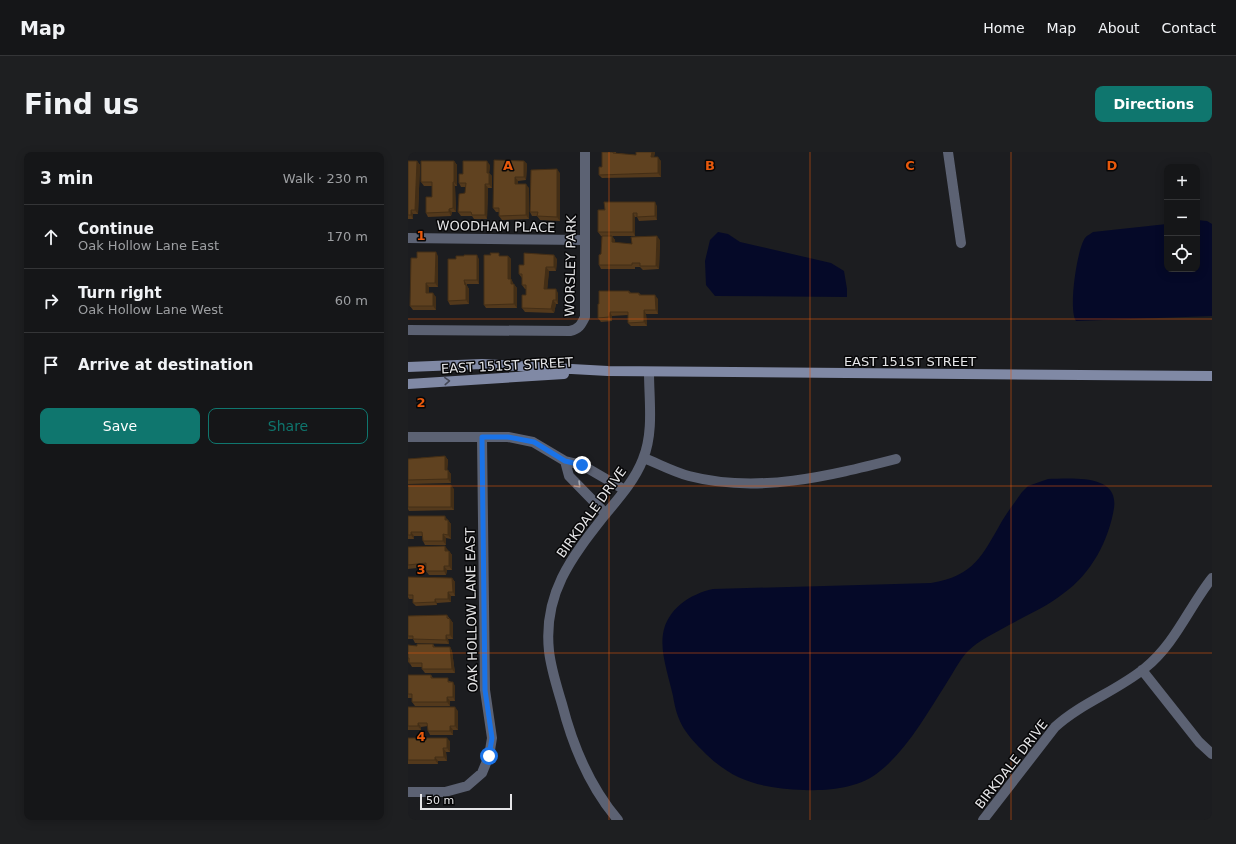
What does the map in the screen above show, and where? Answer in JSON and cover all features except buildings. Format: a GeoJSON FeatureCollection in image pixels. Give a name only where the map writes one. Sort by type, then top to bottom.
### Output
{"type":"FeatureCollection","features":[{"type":"Feature","properties":{"kind":"street","name":"WORSLEY PARK"},"geometry":{"type":"LineString","coordinates":[[408,330],[576,330],[581,325],[585,318],[585,152]]}},
{"type":"Feature","properties":{"kind":"street"},"geometry":{"type":"LineString","coordinates":[[948,152],[961,243]]}},
{"type":"Feature","properties":{"kind":"street","name":"WOODHAM PLACE"},"geometry":{"type":"LineString","coordinates":[[408,238],[584,240]]}},
{"type":"Feature","properties":{"kind":"street","name":"EAST 151ST STREET"},"geometry":{"type":"LineString","coordinates":[[408,367],[482,364],[649,372],[1212,376]]}},
{"type":"Feature","properties":{"kind":"street","name":"EAST 151ST STREET"},"geometry":{"type":"LineString","coordinates":[[408,384],[608,371]]}},
{"type":"Feature","properties":{"kind":"street","name":"BIRKDALE DRIVE"},"geometry":{"type":"LineString","coordinates":[[618,820],[596,790],[576,751],[553,670],[549,652],[548,632],[557,588],[564,570],[575,553],[625,490],[644,458],[649,438],[649,372]]}},
{"type":"Feature","properties":{"kind":"street"},"geometry":{"type":"LineString","coordinates":[[408,437],[508,437],[534,442],[565,461],[582,465],[625,490]]}},
{"type":"Feature","properties":{"kind":"street","name":"OAK HOLLOW LANE EAST"},"geometry":{"type":"LineString","coordinates":[[408,792],[445,792],[467,786],[482,773],[489,756],[492,738],[485,690],[482,437]]}},
{"type":"Feature","properties":{"kind":"street"},"geometry":{"type":"LineString","coordinates":[[644,458],[688,475],[722,482],[789,482],[839,473],[896,459]]}},
{"type":"Feature","properties":{"kind":"street"},"geometry":{"type":"LineString","coordinates":[[565,461],[569,476],[606,514]]}},
{"type":"Feature","properties":{"kind":"street","name":"BIRKDALE DRIVE"},"geometry":{"type":"LineString","coordinates":[[983,820],[1055,727],[1067,716],[1129,681],[1142,670],[1174,635],[1212,578]]}},
{"type":"Feature","properties":{"kind":"street"},"geometry":{"type":"LineString","coordinates":[[1142,670],[1200,742],[1212,754]]}},
{"type":"Feature","properties":{"kind":"water"},"geometry":{"type":"Polygon","coordinates":[[[1200,220],[1207,221],[1212,224],[1212,316],[1076,321],[1073,305],[1074,280],[1082,244],[1085,238],[1093,232],[1164,224],[1164,272],[1200,272],[1200,220]]]}},
{"type":"Feature","properties":{"kind":"water"},"geometry":{"type":"Polygon","coordinates":[[[718,232],[728,234],[740,242],[831,263],[844,271],[847,297],[715,296],[706,285],[705,261],[710,240],[718,232]]]}},
{"type":"Feature","properties":{"kind":"water"},"geometry":{"type":"Polygon","coordinates":[[[1048,479],[1091,480],[1101,483],[1109,489],[1114,497],[1112,520],[1097,555],[1074,585],[1058,598],[987,637],[967,652],[908,742],[890,762],[872,777],[854,785],[824,790],[789,789],[761,785],[748,781],[725,769],[702,750],[686,732],[679,719],[675,705],[665,665],[662,641],[665,625],[669,617],[688,599],[704,591],[713,589],[931,583],[946,580],[967,570],[982,554],[1009,510],[1028,486],[1048,479]]]}},
{"type":"Feature","properties":{"kind":"route"},"geometry":{"type":"LineString","coordinates":[[489,756],[492,738],[487,714],[485,690],[482,437],[508,437],[534,442],[565,461],[582,465]]}}]}
